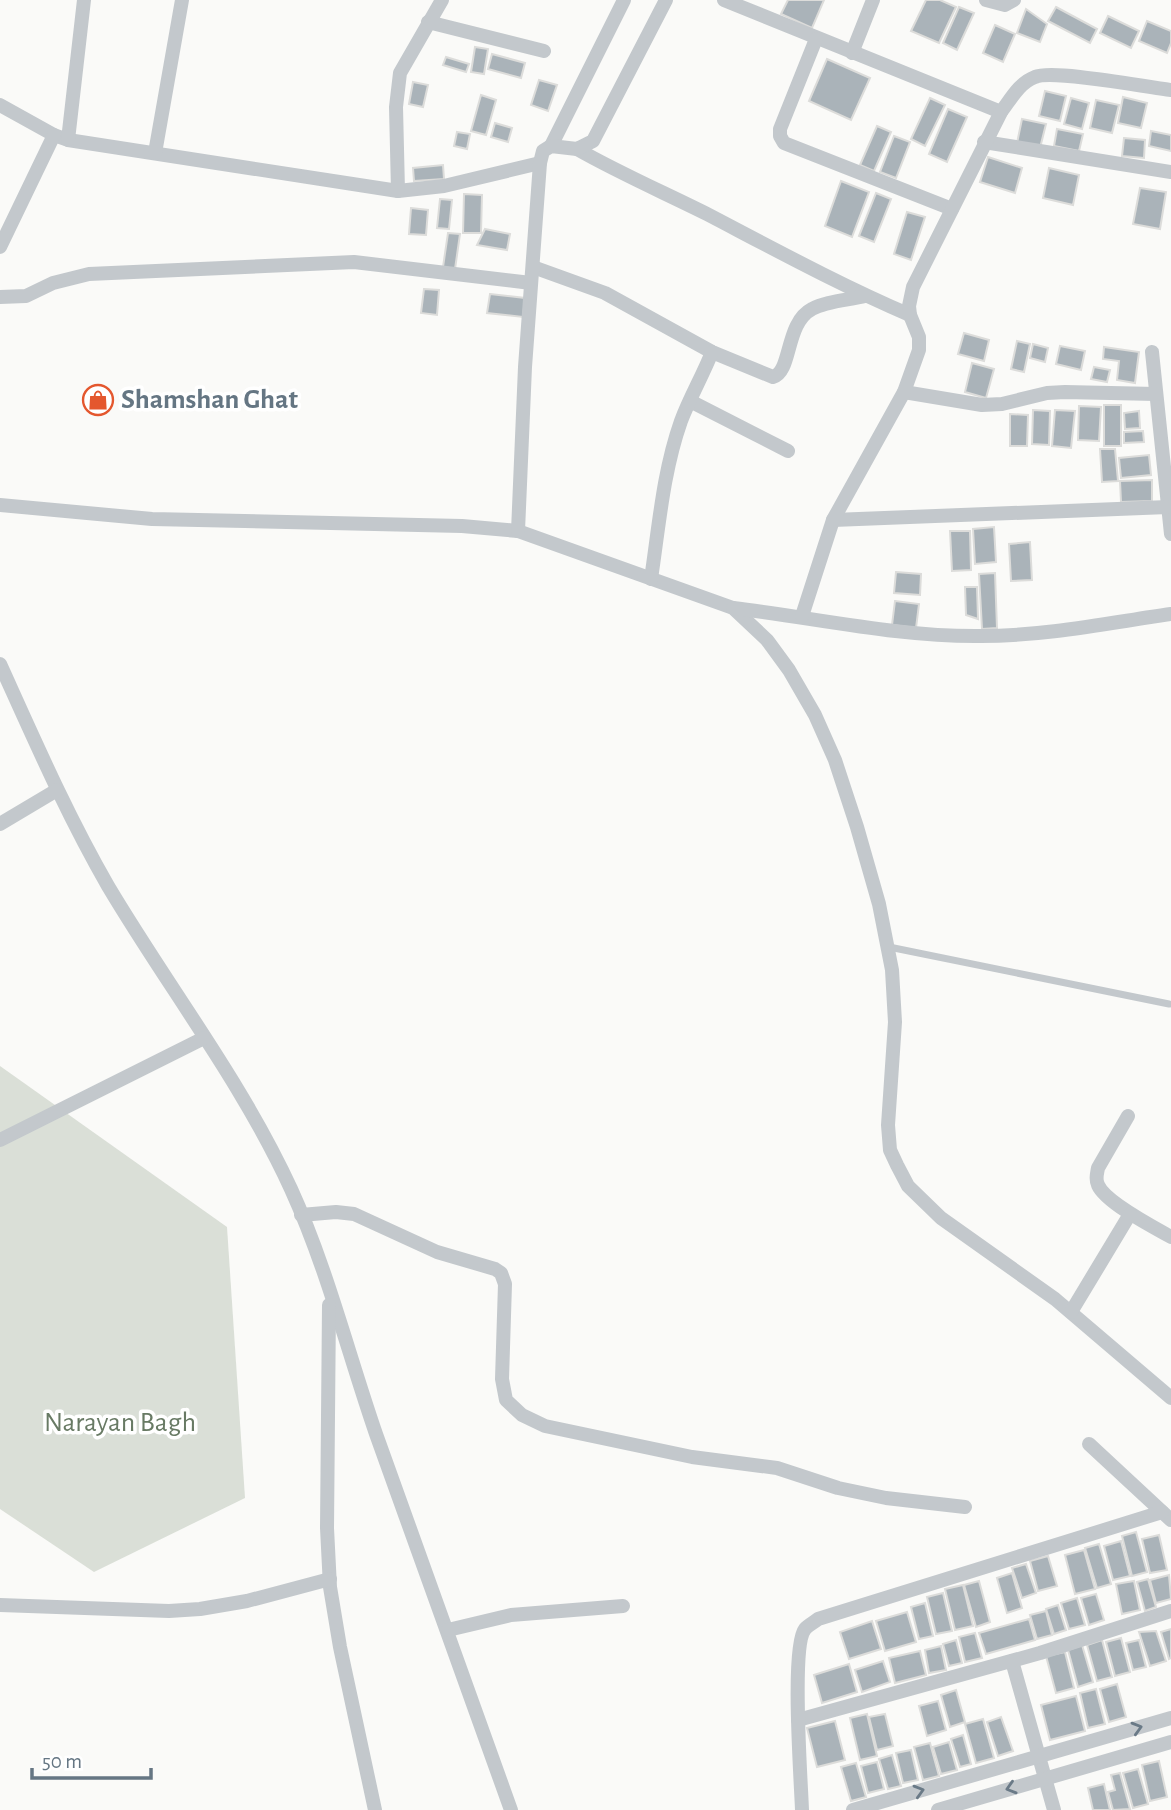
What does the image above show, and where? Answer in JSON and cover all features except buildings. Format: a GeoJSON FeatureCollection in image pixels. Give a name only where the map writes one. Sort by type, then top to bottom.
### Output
{"type":"FeatureCollection","features":[{"type":"Feature","properties":{"kind":"street"},"geometry":{"type":"LineString","coordinates":[[0,247],[61,138],[84,0]]}},
{"type":"Feature","properties":{"kind":"street"},"geometry":{"type":"LineString","coordinates":[[156,153],[168,68],[182,0]]}},
{"type":"Feature","properties":{"kind":"street"},"geometry":{"type":"LineString","coordinates":[[398,191],[396,107],[400,73],[442,0]]}},
{"type":"Feature","properties":{"kind":"street"},"geometry":{"type":"LineString","coordinates":[[518,531],[540,163],[624,0]]}},
{"type":"Feature","properties":{"kind":"street"},"geometry":{"type":"LineString","coordinates":[[577,149],[593,141],[666,0]]}},
{"type":"Feature","properties":{"kind":"street"},"geometry":{"type":"LineString","coordinates":[[724,0],[1001,112]]}},
{"type":"Feature","properties":{"kind":"street"},"geometry":{"type":"LineString","coordinates":[[852,53],[873,0]]}},
{"type":"Feature","properties":{"kind":"street"},"geometry":{"type":"LineString","coordinates":[[986,0],[1004,5],[1014,0]]}},
{"type":"Feature","properties":{"kind":"street"},"geometry":{"type":"LineString","coordinates":[[428,22],[544,51]]}},
{"type":"Feature","properties":{"kind":"street"},"geometry":{"type":"LineString","coordinates":[[816,39],[780,129],[784,144],[952,209]]}},
{"type":"Feature","properties":{"kind":"street"},"geometry":{"type":"LineString","coordinates":[[802,616],[833,520],[904,392],[919,350],[919,337],[909,306],[913,287],[1001,112],[1027,81],[1048,73],[1171,90]]}},
{"type":"Feature","properties":{"kind":"street"},"geometry":{"type":"LineString","coordinates":[[0,105],[61,138],[398,191],[444,186],[540,163]]}},
{"type":"Feature","properties":{"kind":"street"},"geometry":{"type":"LineString","coordinates":[[984,142],[1171,172]]}},
{"type":"Feature","properties":{"kind":"street"},"geometry":{"type":"LineString","coordinates":[[551,146],[577,149],[619,173],[703,212],[865,296],[910,315]]}},
{"type":"Feature","properties":{"kind":"street"},"geometry":{"type":"LineString","coordinates":[[0,297],[26,296],[53,283],[89,274],[344,262],[531,283]]}},
{"type":"Feature","properties":{"kind":"street"},"geometry":{"type":"LineString","coordinates":[[533,267],[605,293],[712,352],[767,376],[779,375],[784,370],[788,346],[796,327],[811,309],[865,296]]}},
{"type":"Feature","properties":{"kind":"street"},"geometry":{"type":"LineString","coordinates":[[652,579],[664,485],[675,440],[712,352]]}},
{"type":"Feature","properties":{"kind":"street"},"geometry":{"type":"LineString","coordinates":[[1152,352],[1171,534]]}},
{"type":"Feature","properties":{"kind":"street"},"geometry":{"type":"LineString","coordinates":[[904,392],[982,405],[1002,404],[1047,393],[1156,394]]}},
{"type":"Feature","properties":{"kind":"street"},"geometry":{"type":"LineString","coordinates":[[690,401],[788,451]]}},
{"type":"Feature","properties":{"kind":"street"},"geometry":{"type":"LineString","coordinates":[[0,505],[152,519],[463,526],[518,531],[733,608],[885,630],[980,636],[1020,635],[1171,614]]}},
{"type":"Feature","properties":{"kind":"street"},"geometry":{"type":"LineString","coordinates":[[833,520],[1168,507]]}},
{"type":"Feature","properties":{"kind":"street"},"geometry":{"type":"LineString","coordinates":[[733,608],[767,640],[789,670],[815,715],[835,760],[857,827],[879,904],[892,970],[895,1022],[888,1125],[890,1150],[908,1186],[931,1209],[1071,1312],[1171,1398]]}},
{"type":"Feature","properties":{"kind":"street"},"geometry":{"type":"LineString","coordinates":[[0,664],[57,790],[110,888],[272,1149],[302,1215],[330,1289],[377,1437],[511,1810]]}},
{"type":"Feature","properties":{"kind":"street"},"geometry":{"type":"LineString","coordinates":[[0,824],[57,790]]}},
{"type":"Feature","properties":{"kind":"street"},"geometry":{"type":"LineString","coordinates":[[0,1140],[204,1038]]}},
{"type":"Feature","properties":{"kind":"street"},"geometry":{"type":"LineString","coordinates":[[1128,1116],[1098,1168],[1098,1186],[1104,1194],[1130,1213],[1167,1235],[1171,1218]]}},
{"type":"Feature","properties":{"kind":"street"},"geometry":{"type":"LineString","coordinates":[[302,1215],[336,1212],[354,1214],[426,1248],[501,1273],[505,1284],[503,1394],[522,1415],[545,1426],[692,1457],[778,1468],[862,1493],[965,1507]]}},
{"type":"Feature","properties":{"kind":"street"},"geometry":{"type":"LineString","coordinates":[[1071,1312],[1130,1213]]}},
{"type":"Feature","properties":{"kind":"street"},"geometry":{"type":"LineString","coordinates":[[330,1289],[327,1418],[330,1579],[340,1647],[375,1810]]}},
{"type":"Feature","properties":{"kind":"street"},"geometry":{"type":"LineString","coordinates":[[1089,1444],[1166,1516]]}},
{"type":"Feature","properties":{"kind":"street"},"geometry":{"type":"LineString","coordinates":[[802,1810],[798,1720],[799,1644],[805,1629],[818,1619],[1166,1516]]}},
{"type":"Feature","properties":{"kind":"street"},"geometry":{"type":"LineString","coordinates":[[0,1605],[169,1611],[200,1609],[247,1601],[330,1579]]}},
{"type":"Feature","properties":{"kind":"street"},"geometry":{"type":"LineString","coordinates":[[448,1630],[511,1615],[623,1606]]}},
{"type":"Feature","properties":{"kind":"street"},"geometry":{"type":"LineString","coordinates":[[798,1720],[1012,1661],[1171,1611]]}},
{"type":"Feature","properties":{"kind":"street"},"geometry":{"type":"LineString","coordinates":[[1012,1661],[1054,1810]]}},
{"type":"Feature","properties":{"kind":"street"},"geometry":{"type":"LineString","coordinates":[[853,1810],[1171,1718]]}},
{"type":"Feature","properties":{"kind":"street"},"geometry":{"type":"LineString","coordinates":[[938,1810],[1171,1742]]}},
{"type":"Feature","properties":{"kind":"lane"},"geometry":{"type":"LineString","coordinates":[[888,947],[1169,1004]]}},
{"type":"Feature","properties":{"kind":"green space","name":"Narayan Bagh"},"geometry":{"type":"Polygon","coordinates":[[[0,1066],[227,1227],[245,1498],[94,1572],[0,1509],[0,1066]]]}},
{"type":"Feature","properties":{"kind":"place","name":"Shamshan Ghat"},"geometry":{"type":"Point","coordinates":[98,400]}}]}
